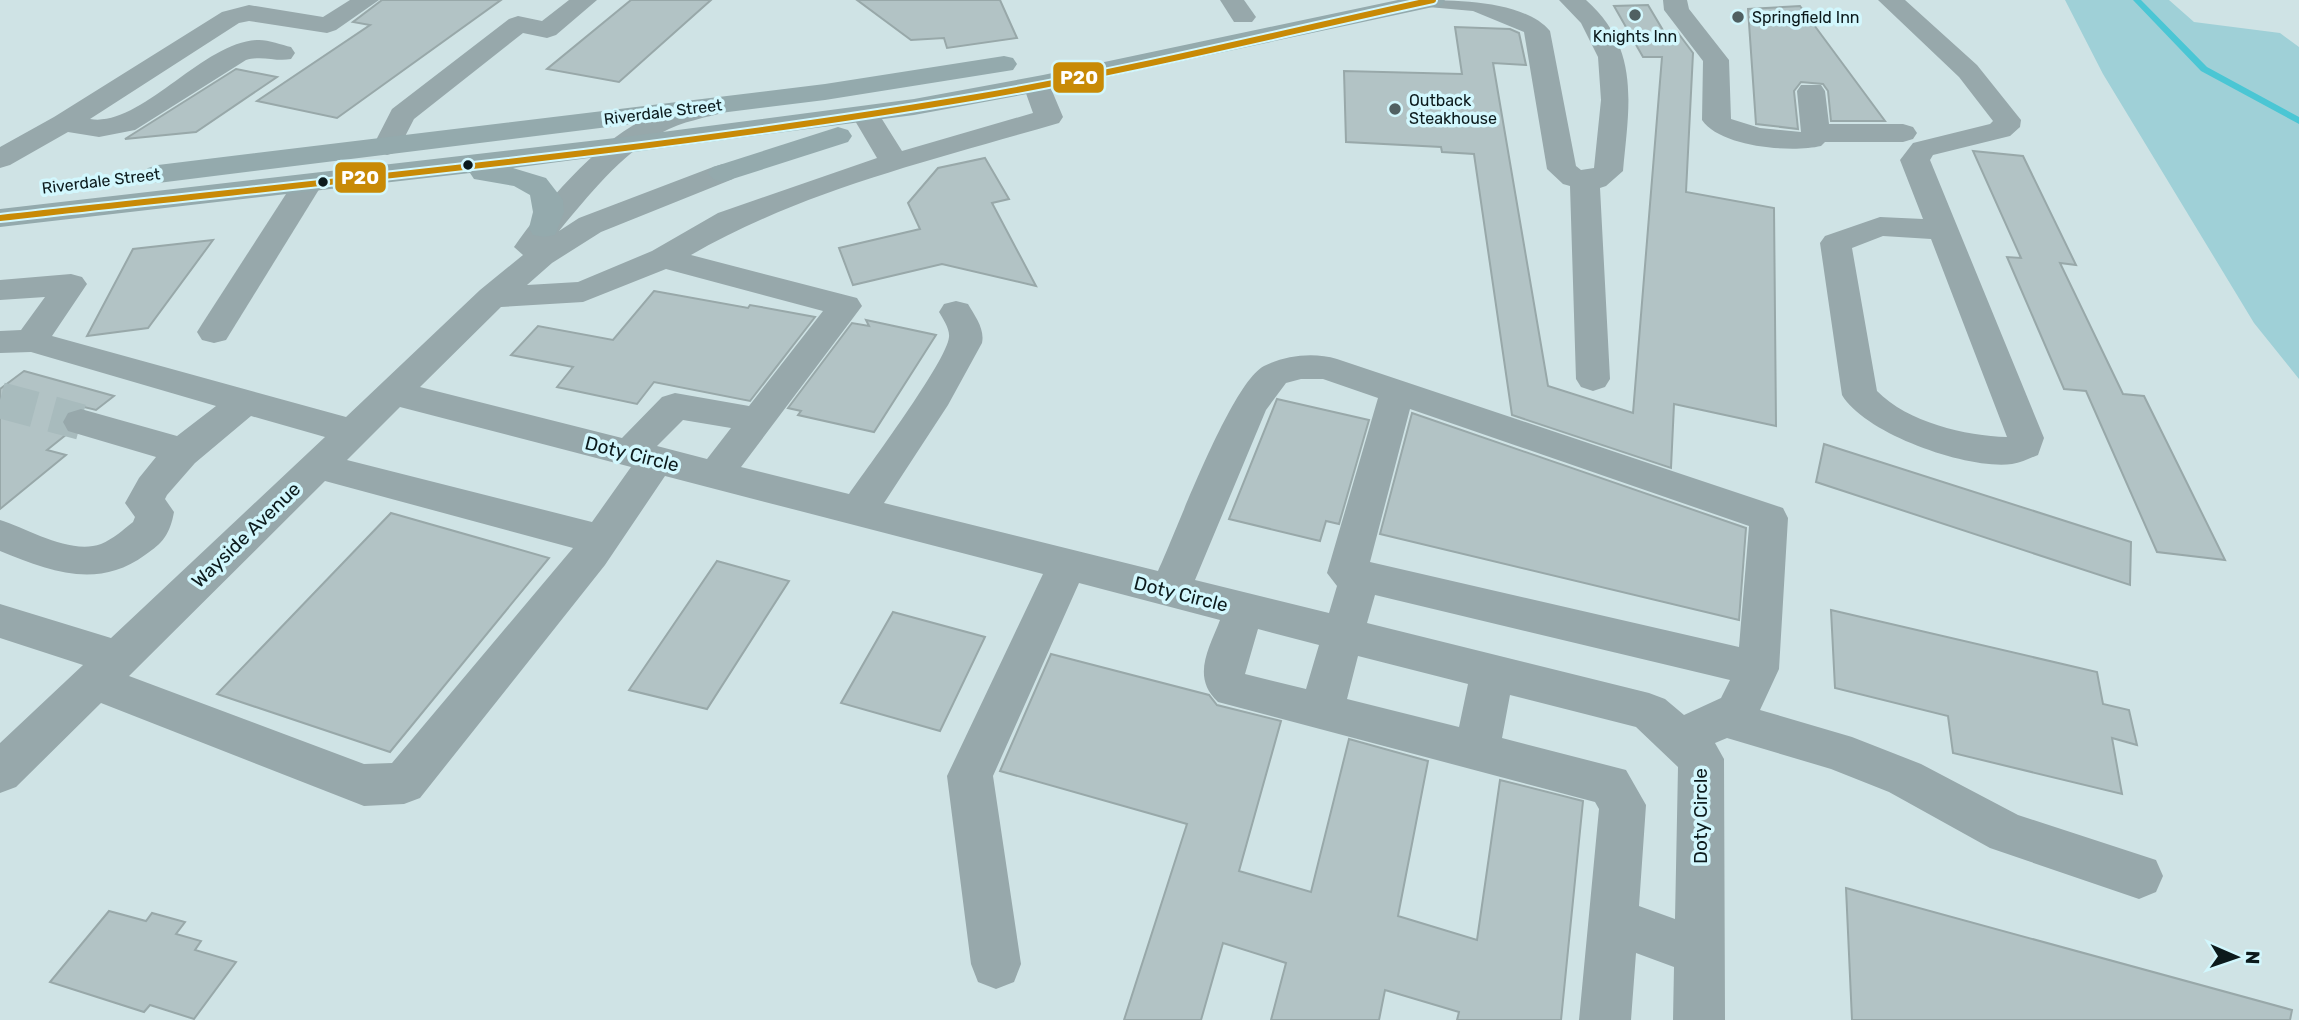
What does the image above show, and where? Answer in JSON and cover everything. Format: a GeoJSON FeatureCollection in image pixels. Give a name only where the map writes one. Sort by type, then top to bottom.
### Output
{"type":"FeatureCollection","features":[{"type":"Feature","properties":{"kind":"main road","name":"Riverdale Street"},"geometry":{"type":"LineString","coordinates":[[0,218],[308,183],[386,160],[719,105],[957,72],[1237,9],[1322,0]]}},
{"type":"Feature","properties":{"kind":"main road"},"geometry":{"type":"LineString","coordinates":[[723,173],[868,120],[1429,1]]}},
{"type":"Feature","properties":{"kind":"main road","name":"Riverdale Street"},"geometry":{"type":"LineString","coordinates":[[0,193],[386,160],[624,146],[868,120]]}},
{"type":"Feature","properties":{"kind":"main road"},"geometry":{"type":"LineString","coordinates":[[386,160],[457,172],[525,179],[539,186],[549,201],[551,210],[544,228]]}},
{"type":"Feature","properties":{"kind":"street"},"geometry":{"type":"LineString","coordinates":[[0,159],[64,123],[231,17],[249,13],[327,25],[367,0]]}},
{"type":"Feature","properties":{"kind":"street"},"geometry":{"type":"LineString","coordinates":[[386,160],[402,115],[519,24],[547,30],[585,0]]}},
{"type":"Feature","properties":{"kind":"street"},"geometry":{"type":"LineString","coordinates":[[1429,1],[1477,5],[1532,25],[1537,31],[1562,169],[1569,176],[1585,181],[1601,179],[1608,172],[1616,79],[1612,56],[1597,25],[1571,0]]}},
{"type":"Feature","properties":{"kind":"street"},"geometry":{"type":"LineString","coordinates":[[1675,0],[1677,10],[1716,60],[1718,125],[1730,131],[1798,141],[1811,140],[1815,133],[1811,91]]}},
{"type":"Feature","properties":{"kind":"street"},"geometry":{"type":"LineString","coordinates":[[1890,0],[1968,71],[2007,120],[2006,127],[2000,130],[1928,148],[1917,154],[1915,160],[2026,438],[2025,446],[2017,451],[1997,451],[1914,430],[1875,411],[1860,396],[1836,243],[1880,226],[1942,230]]}},
{"type":"Feature","properties":{"kind":"street"},"geometry":{"type":"LineString","coordinates":[[64,123],[99,129],[125,124],[237,54],[259,48],[282,53]]}},
{"type":"Feature","properties":{"kind":"street"},"geometry":{"type":"LineString","coordinates":[[492,297],[583,292],[663,258],[729,220],[833,181],[1049,117],[1037,85]]}},
{"type":"Feature","properties":{"kind":"street","name":"Wayside Avenue"},"geometry":{"type":"LineString","coordinates":[[492,297],[544,228],[624,146],[650,127],[719,105]]}},
{"type":"Feature","properties":{"kind":"street"},"geometry":{"type":"LineString","coordinates":[[868,120],[894,162]]}},
{"type":"Feature","properties":{"kind":"street"},"geometry":{"type":"LineString","coordinates":[[1815,133],[1903,133]]}},
{"type":"Feature","properties":{"kind":"street"},"geometry":{"type":"LineString","coordinates":[[624,146],[624,162],[643,174],[723,173]]}},
{"type":"Feature","properties":{"kind":"street","name":"Wayside Avenue"},"geometry":{"type":"LineString","coordinates":[[0,773],[492,297],[541,256],[590,225],[723,173]]}},
{"type":"Feature","properties":{"kind":"street"},"geometry":{"type":"LineString","coordinates":[[1585,181],[1593,379]]}},
{"type":"Feature","properties":{"kind":"street"},"geometry":{"type":"LineString","coordinates":[[214,332],[308,183]]}},
{"type":"Feature","properties":{"kind":"street"},"geometry":{"type":"LineString","coordinates":[[663,258],[845,306],[715,475]]}},
{"type":"Feature","properties":{"kind":"street"},"geometry":{"type":"LineString","coordinates":[[0,290],[71,284],[16,342],[246,401],[353,432]]}},
{"type":"Feature","properties":{"kind":"street"},"geometry":{"type":"LineString","coordinates":[[858,512],[935,396],[965,343],[967,334],[956,312]]}},
{"type":"Feature","properties":{"kind":"street"},"geometry":{"type":"LineString","coordinates":[[1170,591],[1250,405],[1274,375],[1299,367],[1325,367],[1769,518],[1758,669],[1737,711],[1726,719],[1678,737]]}},
{"type":"Feature","properties":{"kind":"street"},"geometry":{"type":"LineString","coordinates":[[1396,392],[1347,573],[1758,669]]}},
{"type":"Feature","properties":{"kind":"street","name":"Doty Circle"},"geometry":{"type":"LineString","coordinates":[[393,393],[1649,712],[1701,759],[1699,1020]]}},
{"type":"Feature","properties":{"kind":"street"},"geometry":{"type":"LineString","coordinates":[[0,535],[63,558],[99,561],[124,550],[151,530],[155,512],[144,503],[150,488],[186,452],[246,401]]}},
{"type":"Feature","properties":{"kind":"street"},"geometry":{"type":"LineString","coordinates":[[0,621],[364,785],[404,783],[601,540],[642,457],[675,407],[757,420]]}},
{"type":"Feature","properties":{"kind":"street"},"geometry":{"type":"LineString","coordinates":[[81,422],[186,452]]}},
{"type":"Feature","properties":{"kind":"street"},"geometry":{"type":"LineString","coordinates":[[318,466],[601,540]]}},
{"type":"Feature","properties":{"kind":"street"},"geometry":{"type":"LineString","coordinates":[[996,964],[970,776],[1067,565]]}},
{"type":"Feature","properties":{"kind":"street"},"geometry":{"type":"LineString","coordinates":[[1321,712],[1360,576]]}},
{"type":"Feature","properties":{"kind":"street"},"geometry":{"type":"LineString","coordinates":[[1244,611],[1224,666],[1224,681],[1233,690],[1610,785],[1623,805],[1605,1020]]}},
{"type":"Feature","properties":{"kind":"street"},"geometry":{"type":"LineString","coordinates":[[1477,751],[1492,673]]}},
{"type":"Feature","properties":{"kind":"street"},"geometry":{"type":"LineString","coordinates":[[1726,719],[1836,751],[1894,773],[2007,833],[2138,876]]}},
{"type":"Feature","properties":{"kind":"street"},"geometry":{"type":"LineString","coordinates":[[1614,920],[1699,952]]}},
{"type":"Feature","properties":{"kind":"shaded area"},"geometry":{"type":"Polygon","coordinates":[[[2065,0],[2169,0],[2194,22],[2280,33],[2299,47],[2299,379],[2254,323],[2103,74],[2065,0]]]}},
{"type":"Feature","properties":{"kind":"building"},"geometry":{"type":"Polygon","coordinates":[[[382,0],[501,0],[337,118],[257,101],[370,25],[353,22],[382,0]]]}},
{"type":"Feature","properties":{"kind":"building"},"geometry":{"type":"Polygon","coordinates":[[[631,0],[711,0],[619,82],[547,69],[631,0]]]}},
{"type":"Feature","properties":{"kind":"building"},"geometry":{"type":"Polygon","coordinates":[[[857,0],[1000,0],[1017,38],[947,48],[944,38],[911,40],[857,0]]]}},
{"type":"Feature","properties":{"kind":"building"},"geometry":{"type":"Polygon","coordinates":[[[1648,5],[1670,42],[1678,33],[1693,53],[1686,192],[1774,208],[1776,426],[1674,404],[1671,468],[1512,415],[1474,154],[1442,152],[1441,147],[1346,142],[1344,71],[1462,74],[1455,27],[1510,29],[1519,33],[1526,65],[1493,63],[1548,386],[1633,413],[1662,57],[1643,57],[1614,6],[1648,5]]]}},
{"type":"Feature","properties":{"kind":"building"},"geometry":{"type":"Polygon","coordinates":[[[1800,6],[1885,121],[1831,121],[1828,91],[1823,84],[1801,82],[1794,91],[1798,129],[1756,124],[1748,9],[1800,6]]]}},
{"type":"Feature","properties":{"kind":"building"},"geometry":{"type":"Polygon","coordinates":[[[236,69],[277,77],[196,132],[125,139],[236,69]]]}},
{"type":"Feature","properties":{"kind":"building"},"geometry":{"type":"Polygon","coordinates":[[[1973,151],[2023,156],[2076,265],[2060,263],[2123,394],[2144,396],[2225,560],[2157,552],[2086,391],[2064,389],[2007,257],[2021,258],[1973,151]]]}},
{"type":"Feature","properties":{"kind":"building"},"geometry":{"type":"Polygon","coordinates":[[[985,158],[1009,199],[992,203],[1036,286],[942,264],[853,285],[839,248],[920,229],[908,203],[938,168],[985,158]]]}},
{"type":"Feature","properties":{"kind":"building"},"geometry":{"type":"Polygon","coordinates":[[[213,240],[148,328],[87,336],[133,249],[213,240]]]}},
{"type":"Feature","properties":{"kind":"building"},"geometry":{"type":"Polygon","coordinates":[[[654,291],[815,317],[750,401],[654,382],[637,404],[557,387],[573,367],[511,355],[538,326],[613,340],[654,291]]]}},
{"type":"Feature","properties":{"kind":"building"},"geometry":{"type":"Polygon","coordinates":[[[866,320],[936,335],[874,432],[798,415],[801,411],[788,408],[852,323],[869,326],[866,320]]]}},
{"type":"Feature","properties":{"kind":"building"},"geometry":{"type":"Polygon","coordinates":[[[24,371],[114,396],[96,410],[80,406],[66,412],[61,423],[67,434],[47,450],[66,455],[0,509],[0,389],[24,371]]]}},
{"type":"Feature","properties":{"kind":"building"},"geometry":{"type":"Polygon","coordinates":[[[1277,399],[1369,420],[1339,524],[1326,521],[1320,541],[1229,519],[1277,399]]]}},
{"type":"Feature","properties":{"kind":"building"},"geometry":{"type":"Polygon","coordinates":[[[1412,413],[1746,528],[1739,620],[1380,534],[1412,413]]]}},
{"type":"Feature","properties":{"kind":"building"},"geometry":{"type":"Polygon","coordinates":[[[1824,444],[2131,542],[2130,585],[1816,482],[1824,444]]]}},
{"type":"Feature","properties":{"kind":"building"},"geometry":{"type":"Polygon","coordinates":[[[391,513],[549,558],[390,752],[217,694],[391,513]]]}},
{"type":"Feature","properties":{"kind":"building"},"geometry":{"type":"Polygon","coordinates":[[[717,561],[789,581],[707,709],[629,690],[717,561]]]}},
{"type":"Feature","properties":{"kind":"building"},"geometry":{"type":"Polygon","coordinates":[[[1831,610],[2097,672],[2103,704],[2129,710],[2137,745],[2112,738],[2122,794],[1953,753],[1948,716],[1835,688],[1831,610]]]}},
{"type":"Feature","properties":{"kind":"building"},"geometry":{"type":"Polygon","coordinates":[[[893,612],[985,637],[940,731],[841,703],[893,612]]]}},
{"type":"Feature","properties":{"kind":"building"},"geometry":{"type":"Polygon","coordinates":[[[1051,654],[1209,695],[1217,705],[1281,721],[1239,871],[1311,892],[1349,739],[1428,761],[1398,916],[1477,940],[1500,780],[1583,801],[1561,1020],[1457,1020],[1459,1012],[1385,990],[1379,1020],[1271,1020],[1286,963],[1223,943],[1201,1020],[1124,1020],[1187,824],[1000,771],[1051,654]]]}},
{"type":"Feature","properties":{"kind":"building"},"geometry":{"type":"Polygon","coordinates":[[[1846,888],[2292,1010],[2290,1020],[1852,1020],[1846,888]]]}},
{"type":"Feature","properties":{"kind":"building"},"geometry":{"type":"Polygon","coordinates":[[[109,911],[146,921],[152,913],[185,922],[176,934],[201,941],[195,950],[236,962],[194,1019],[150,1005],[144,1012],[50,982],[109,911]]]}},
{"type":"Feature","properties":{"kind":"waterway"},"geometry":{"type":"LineString","coordinates":[[2137,0],[2204,69],[2299,121]]}},
{"type":"Feature","properties":{"kind":"tunnel"},"geometry":{"type":"LineString","coordinates":[[0,400],[81,422]]}},
{"type":"Feature","properties":{"kind":"transit line","name":"P20"},"geometry":{"type":"LineString","coordinates":[[0,218],[570,153],[912,107],[1043,85],[1433,0]]}},
{"type":"Feature","properties":{"kind":"place","name":"Knights Inn"},"geometry":{"type":"Point","coordinates":[1635,15]}},
{"type":"Feature","properties":{"kind":"place","name":"Springfield Inn"},"geometry":{"type":"Point","coordinates":[1738,17]}},
{"type":"Feature","properties":{"kind":"place","name":"Outback Steakhouse"},"geometry":{"type":"Point","coordinates":[1395,109]}}]}
